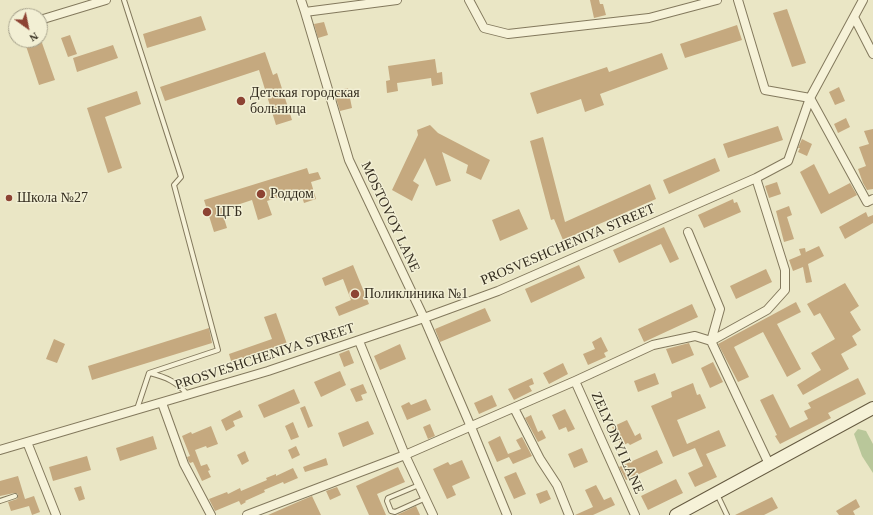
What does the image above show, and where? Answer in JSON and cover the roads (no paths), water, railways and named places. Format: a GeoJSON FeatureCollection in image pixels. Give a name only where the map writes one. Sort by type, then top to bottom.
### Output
{"type":"FeatureCollection","features":[{"type":"Feature","properties":{"kind":"main road"},"geometry":{"type":"LineString","coordinates":[[676,515],[873,408]]}},
{"type":"Feature","properties":{"kind":"street"},"geometry":{"type":"LineString","coordinates":[[48,18],[106,0]]}},
{"type":"Feature","properties":{"kind":"street","name":"MOSTOVOY LANE"},"geometry":{"type":"LineString","coordinates":[[301,0],[349,160],[424,318],[507,515]]}},
{"type":"Feature","properties":{"kind":"street"},"geometry":{"type":"LineString","coordinates":[[305,12],[397,0]]}},
{"type":"Feature","properties":{"kind":"street"},"geometry":{"type":"LineString","coordinates":[[468,0],[484,28],[508,34],[649,18],[717,0]]}},
{"type":"Feature","properties":{"kind":"street"},"geometry":{"type":"LineString","coordinates":[[738,0],[765,90],[810,98],[867,202],[873,199]]}},
{"type":"Feature","properties":{"kind":"street","name":"PROSVESHCHENIYA STREET"},"geometry":{"type":"LineString","coordinates":[[0,450],[268,371],[424,318],[498,291],[756,178],[788,161],[810,98],[863,0]]}},
{"type":"Feature","properties":{"kind":"street"},"geometry":{"type":"LineString","coordinates":[[854,17],[873,54]]}},
{"type":"Feature","properties":{"kind":"street"},"geometry":{"type":"LineString","coordinates":[[247,515],[405,455],[575,381],[653,345],[695,336],[712,341],[767,310],[785,290],[785,270],[756,178]]}},
{"type":"Feature","properties":{"kind":"street"},"geometry":{"type":"LineString","coordinates":[[688,232],[720,309],[712,341],[769,464]]}},
{"type":"Feature","properties":{"kind":"street"},"geometry":{"type":"LineString","coordinates":[[359,341],[405,455],[433,515]]}},
{"type":"Feature","properties":{"kind":"street","name":"ZELYONYI LANE"},"geometry":{"type":"LineString","coordinates":[[575,381],[634,515]]}},
{"type":"Feature","properties":{"kind":"street"},"geometry":{"type":"LineString","coordinates":[[162,403],[184,464],[211,515]]}},
{"type":"Feature","properties":{"kind":"street"},"geometry":{"type":"LineString","coordinates":[[514,408],[540,459],[557,485],[569,515]]}},
{"type":"Feature","properties":{"kind":"street"},"geometry":{"type":"LineString","coordinates":[[27,442],[56,515]]}},
{"type":"Feature","properties":{"kind":"lane"},"geometry":{"type":"LineString","coordinates":[[124,0],[181,177],[174,185],[218,350],[149,372]]}},
{"type":"Feature","properties":{"kind":"lane"},"geometry":{"type":"LineString","coordinates":[[149,372],[162,376],[180,385],[188,395]]}},
{"type":"Feature","properties":{"kind":"lane"},"geometry":{"type":"LineString","coordinates":[[138,409],[149,372]]}},
{"type":"Feature","properties":{"kind":"lane"},"geometry":{"type":"LineString","coordinates":[[419,485],[388,498],[387,501],[391,511],[395,512],[426,498]]}},
{"type":"Feature","properties":{"kind":"lane"},"geometry":{"type":"LineString","coordinates":[[716,493],[727,515]]}},
{"type":"Feature","properties":{"kind":"lane"},"geometry":{"type":"LineString","coordinates":[[0,500],[15,496]]}},
{"type":"Feature","properties":{"kind":"place","name":"Детская городская больница"},"geometry":{"type":"Point","coordinates":[241,101]}},
{"type":"Feature","properties":{"kind":"place","name":"Роддом"},"geometry":{"type":"Point","coordinates":[261,194]}},
{"type":"Feature","properties":{"kind":"place","name":"Школа №27"},"geometry":{"type":"Point","coordinates":[9,198]}},
{"type":"Feature","properties":{"kind":"place","name":"ЦГБ"},"geometry":{"type":"Point","coordinates":[207,212]}},
{"type":"Feature","properties":{"kind":"place","name":"Поликлиника №1"},"geometry":{"type":"Point","coordinates":[355,294]}}]}
